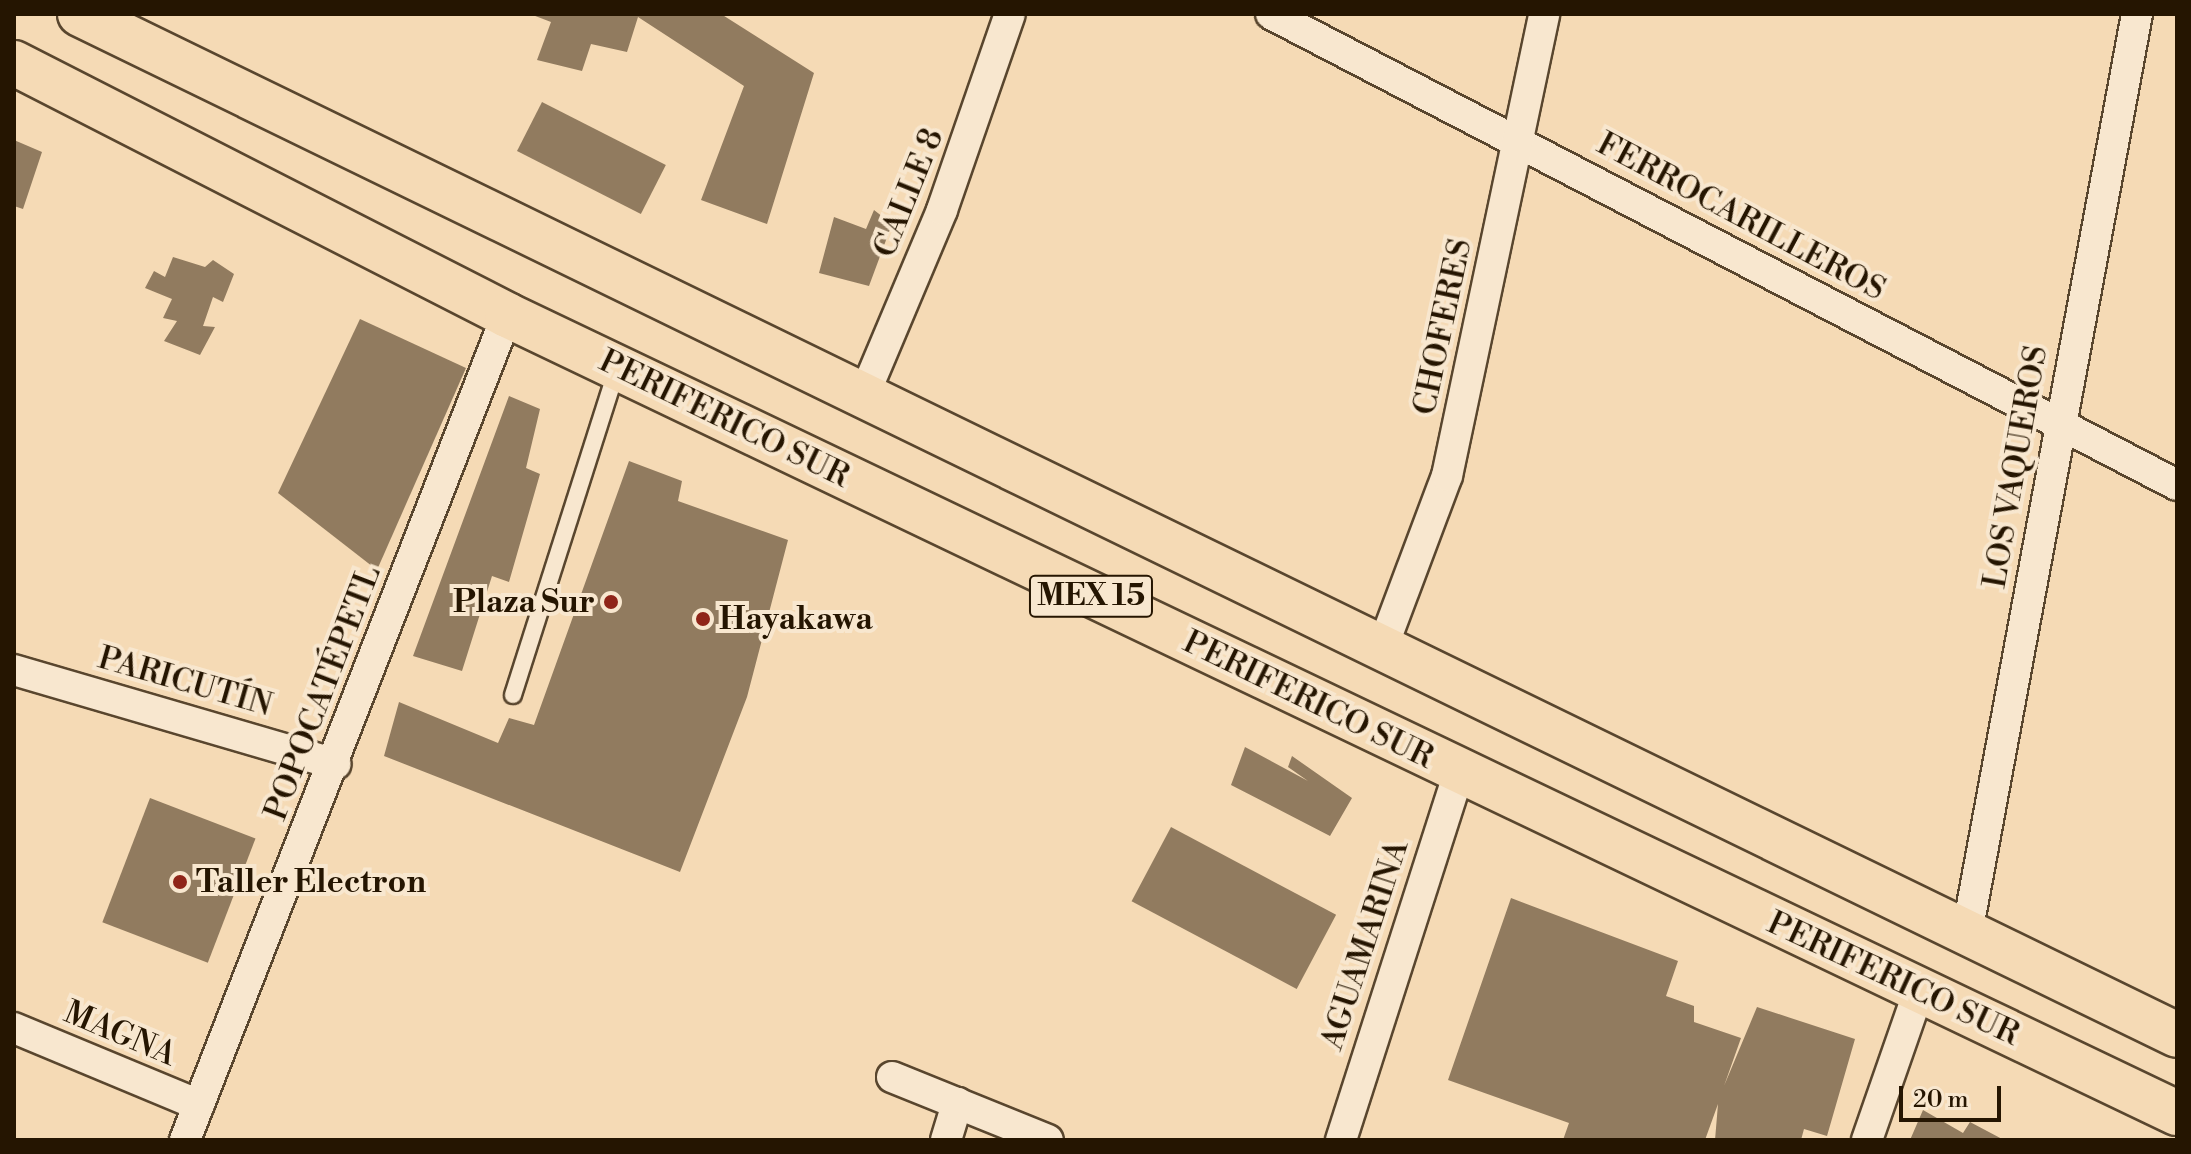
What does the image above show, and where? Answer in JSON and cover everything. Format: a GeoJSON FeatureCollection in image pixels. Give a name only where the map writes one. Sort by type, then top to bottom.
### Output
{"type":"FeatureCollection","features":[{"type":"Feature","properties":{"kind":"main road","name":"MEX 15"},"geometry":{"type":"LineString","coordinates":[[80,14],[2177,1035]]}},
{"type":"Feature","properties":{"kind":"main road","name":"PERIFERICO SUR"},"geometry":{"type":"LineString","coordinates":[[14,63],[618,369],[2177,1113]]}},
{"type":"Feature","properties":{"kind":"street","name":"CALLE 8"},"geometry":{"type":"LineString","coordinates":[[864,395],[942,210],[1010,14]]}},
{"type":"Feature","properties":{"kind":"street","name":"FERROCARILLEROS"},"geometry":{"type":"LineString","coordinates":[[1271,14],[2059,427],[2177,485]]}},
{"type":"Feature","properties":{"kind":"street","name":"CHOFERES"},"geometry":{"type":"LineString","coordinates":[[1383,646],[1447,476],[1544,14]]}},
{"type":"Feature","properties":{"kind":"street","name":"LOS VAQUEROS"},"geometry":{"type":"LineString","coordinates":[[1967,933],[2137,14]]}},
{"type":"Feature","properties":{"kind":"street","name":"POPOCATÉPETL"},"geometry":{"type":"LineString","coordinates":[[185,1140],[336,764],[507,315]]}},
{"type":"Feature","properties":{"kind":"street","name":"PARICUTÍN"},"geometry":{"type":"LineString","coordinates":[[14,670],[336,764]]}},
{"type":"Feature","properties":{"kind":"street","name":"AGUAMARINA"},"geometry":{"type":"LineString","coordinates":[[1341,1140],[1459,772]]}},
{"type":"Feature","properties":{"kind":"street"},"geometry":{"type":"LineString","coordinates":[[1867,1140],[1919,991]]}},
{"type":"Feature","properties":{"kind":"street","name":"MAGNA"},"geometry":{"type":"LineString","coordinates":[[14,1028],[199,1105]]}},
{"type":"Feature","properties":{"kind":"street"},"geometry":{"type":"LineString","coordinates":[[892,1077],[1048,1140]]}},
{"type":"Feature","properties":{"kind":"street"},"geometry":{"type":"LineString","coordinates":[[946,1140],[957,1103]]}},
{"type":"Feature","properties":{"kind":"lane"},"geometry":{"type":"LineString","coordinates":[[513,695],[618,369]]}},
{"type":"Feature","properties":{"kind":"building"},"geometry":{"type":"Polygon","coordinates":[[[530,14],[721,14],[814,73],[767,224],[701,200],[744,86],[638,17],[627,52],[591,44],[582,71],[537,60],[551,22],[530,14]]]}},
{"type":"Feature","properties":{"kind":"building"},"geometry":{"type":"Polygon","coordinates":[[[542,102],[666,165],[641,214],[517,151],[542,102]]]}},
{"type":"Feature","properties":{"kind":"building"},"geometry":{"type":"Polygon","coordinates":[[[14,140],[42,152],[23,209],[14,206],[14,140]]]}},
{"type":"Feature","properties":{"kind":"building"},"geometry":{"type":"Polygon","coordinates":[[[874,210],[892,224],[869,286],[819,273],[834,217],[866,229],[874,210]]]}},
{"type":"Feature","properties":{"kind":"building"},"geometry":{"type":"Polygon","coordinates":[[[173,257],[205,267],[213,260],[234,274],[223,302],[213,297],[203,326],[215,327],[200,355],[164,341],[177,321],[163,318],[172,299],[145,288],[154,271],[165,277],[173,257]]]}},
{"type":"Feature","properties":{"kind":"building"},"geometry":{"type":"Polygon","coordinates":[[[360,319],[466,368],[377,570],[278,493],[360,319]]]}},
{"type":"Feature","properties":{"kind":"building"},"geometry":{"type":"Polygon","coordinates":[[[509,396],[540,409],[526,468],[540,474],[509,582],[492,576],[462,671],[413,656],[509,396]]]}},
{"type":"Feature","properties":{"kind":"building"},"geometry":{"type":"Polygon","coordinates":[[[629,461],[682,481],[678,501],[788,540],[747,697],[680,872],[384,756],[399,702],[498,743],[509,718],[534,725],[629,461]]]}},
{"type":"Feature","properties":{"kind":"building"},"geometry":{"type":"Polygon","coordinates":[[[1245,747],[1308,781],[1288,767],[1292,756],[1352,798],[1330,836],[1231,785],[1245,747]]]}},
{"type":"Feature","properties":{"kind":"building","name":"Taller Electron"},"geometry":{"type":"Polygon","coordinates":[[[150,798],[255,838],[208,963],[102,922],[150,798]]]}},
{"type":"Feature","properties":{"kind":"building"},"geometry":{"type":"Polygon","coordinates":[[[1171,827],[1336,915],[1297,989],[1132,901],[1171,827]]]}},
{"type":"Feature","properties":{"kind":"building"},"geometry":{"type":"Polygon","coordinates":[[[1511,898],[1678,961],[1666,996],[1694,1006],[1694,1022],[1741,1038],[1724,1086],[1757,1007],[1855,1039],[1827,1136],[1804,1129],[1801,1140],[1715,1140],[1718,1104],[1705,1140],[1563,1140],[1569,1123],[1448,1080],[1511,898]]]}},
{"type":"Feature","properties":{"kind":"building"},"geometry":{"type":"Polygon","coordinates":[[[1923,1110],[1963,1133],[1970,1122],[2004,1140],[1910,1140],[1923,1110]]]}},
{"type":"Feature","properties":{"kind":"place","name":"Plaza Sur"},"geometry":{"type":"Point","coordinates":[611,602]}},
{"type":"Feature","properties":{"kind":"place","name":"Hayakawa"},"geometry":{"type":"Point","coordinates":[703,619]}},
{"type":"Feature","properties":{"kind":"place","name":"Taller Electron"},"geometry":{"type":"Point","coordinates":[180,882]}}]}
